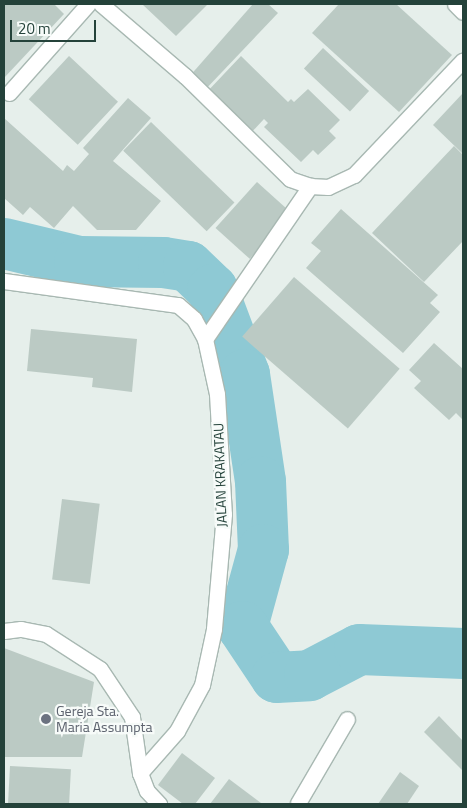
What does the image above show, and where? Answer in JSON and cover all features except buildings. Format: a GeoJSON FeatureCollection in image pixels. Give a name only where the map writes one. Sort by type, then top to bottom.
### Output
{"type":"FeatureCollection","features":[{"type":"Feature","properties":{"kind":"street"},"geometry":{"type":"LineString","coordinates":[[9,93],[88,4]]}},
{"type":"Feature","properties":{"kind":"street"},"geometry":{"type":"LineString","coordinates":[[101,4],[185,76],[290,179],[310,186],[328,187],[354,175],[463,60]]}},
{"type":"Feature","properties":{"kind":"street"},"geometry":{"type":"LineString","coordinates":[[455,4],[463,12]]}},
{"type":"Feature","properties":{"kind":"street"},"geometry":{"type":"LineString","coordinates":[[208,335],[310,186]]}},
{"type":"Feature","properties":{"kind":"street","name":"JALAN KRAKATAU"},"geometry":{"type":"LineString","coordinates":[[4,281],[178,305],[208,335],[217,394],[224,514],[214,629],[202,685],[177,731],[140,773]]}},
{"type":"Feature","properties":{"kind":"street"},"geometry":{"type":"LineString","coordinates":[[4,631],[21,629],[46,634],[100,669],[132,717],[140,773],[147,791],[159,804]]}},
{"type":"Feature","properties":{"kind":"street"},"geometry":{"type":"LineString","coordinates":[[298,804],[348,720]]}},
{"type":"Feature","properties":{"kind":"waterway"},"geometry":{"type":"LineString","coordinates":[[4,243],[79,261],[163,262],[188,266],[212,289],[244,374],[260,481],[263,549],[242,626],[276,677],[309,675],[359,649],[463,653]]}},
{"type":"Feature","properties":{"kind":"place","name":"Gereja Sta. Maria Assumpta"},"geometry":{"type":"Point","coordinates":[46,719]}}]}
